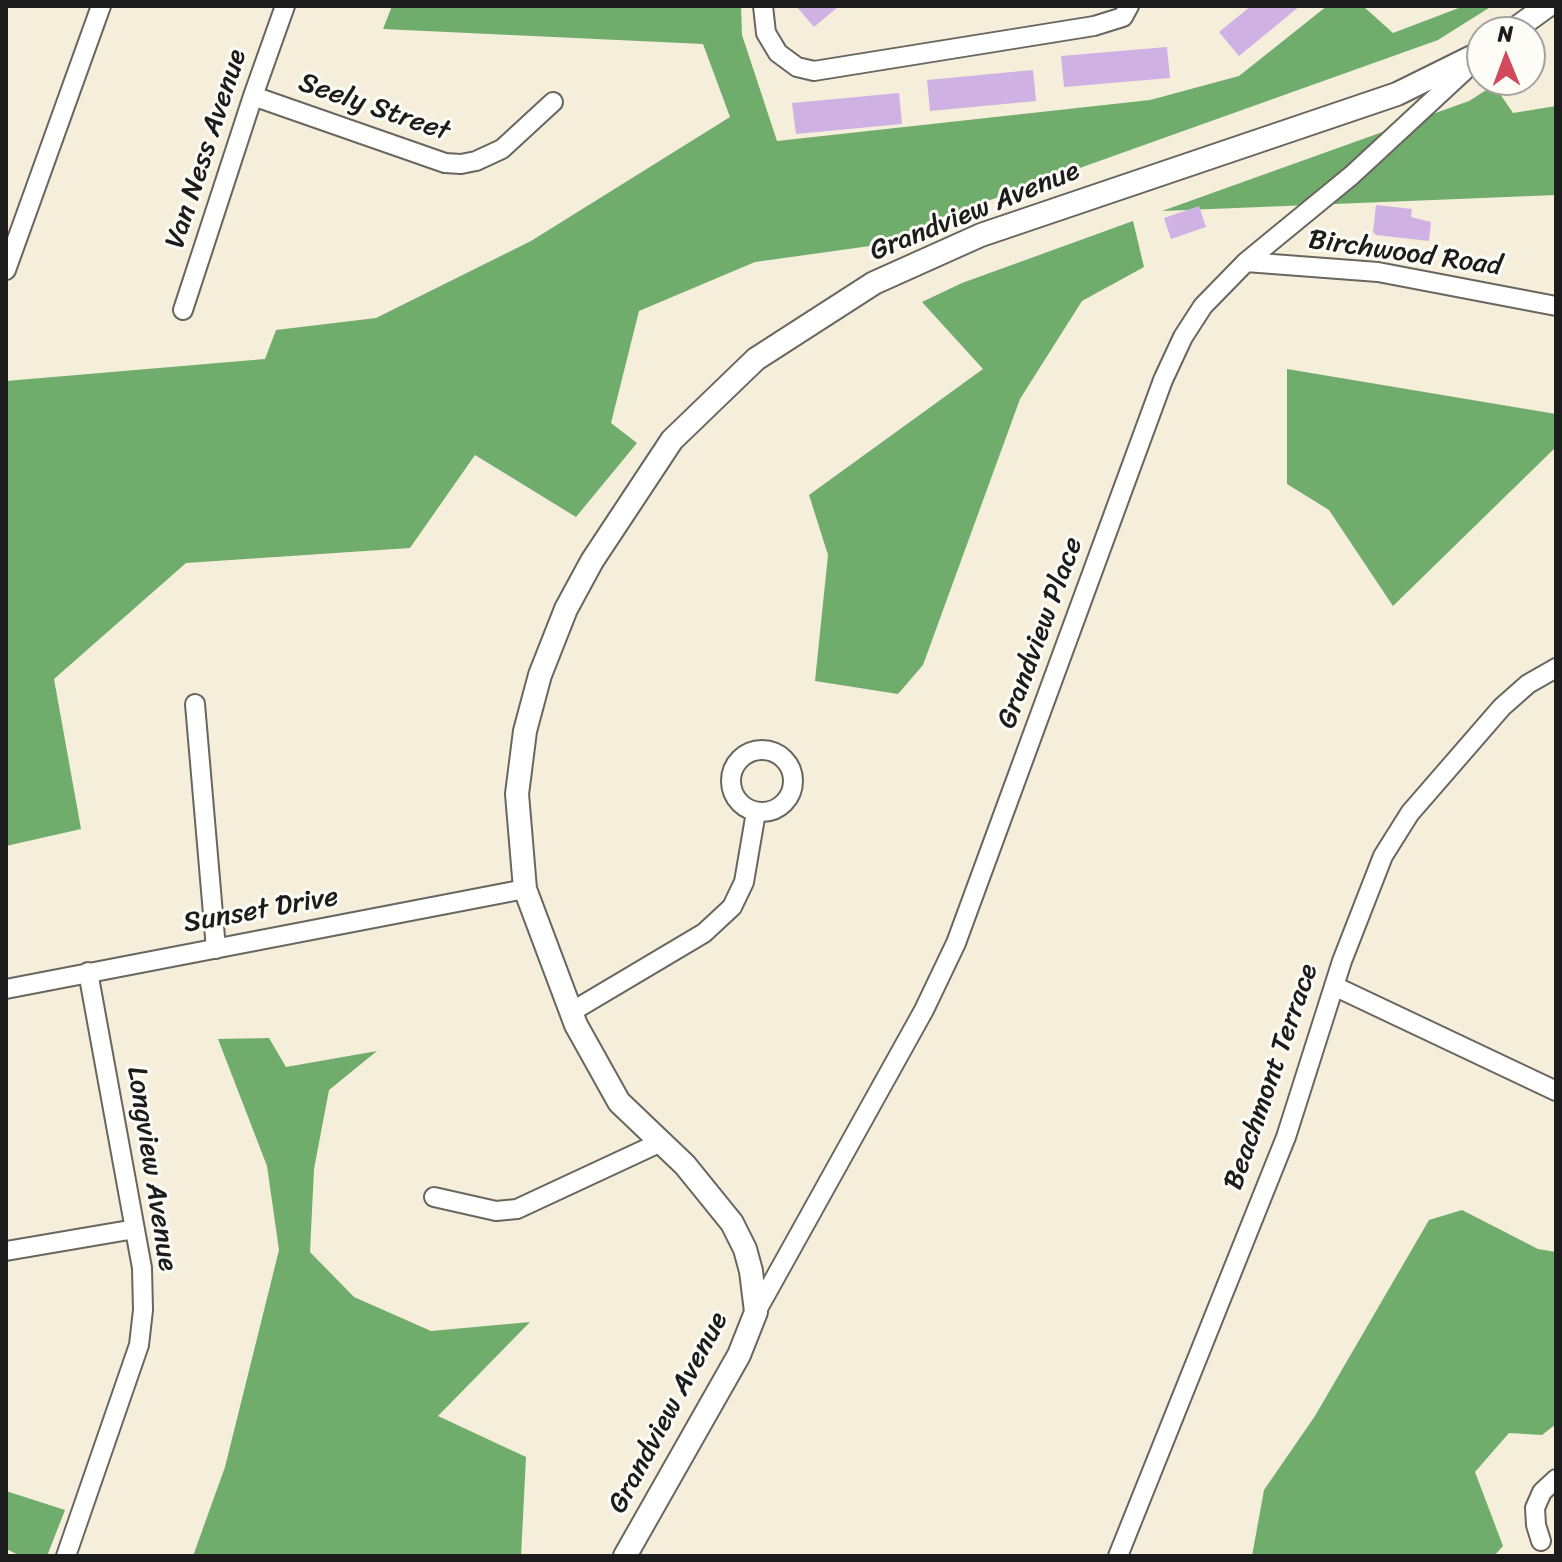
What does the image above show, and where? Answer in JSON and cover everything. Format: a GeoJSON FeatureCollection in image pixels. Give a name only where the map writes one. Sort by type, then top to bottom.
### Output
{"type":"FeatureCollection","features":[{"type":"Feature","properties":{"kind":"main road","name":"Grandview Avenue"},"geometry":{"type":"LineString","coordinates":[[625,1556],[739,1355],[756,1312],[751,1271],[745,1249],[732,1223],[685,1165],[619,1102],[576,1025],[525,889],[517,794],[525,731],[540,675],[566,609],[592,561],[672,440],[756,359],[874,283],[981,235],[1397,94],[1466,61]]}},
{"type":"Feature","properties":{"kind":"street"},"geometry":{"type":"LineString","coordinates":[[6,270],[101,6]]}},
{"type":"Feature","properties":{"kind":"street","name":"Van Ness Avenue"},"geometry":{"type":"LineString","coordinates":[[183,310],[285,6]]}},
{"type":"Feature","properties":{"kind":"street"},"geometry":{"type":"LineString","coordinates":[[763,6],[766,33],[778,53],[797,67],[814,71],[1094,26],[1123,17],[1129,6]]}},
{"type":"Feature","properties":{"kind":"street","name":"Grandview Place"},"geometry":{"type":"LineString","coordinates":[[756,1312],[924,1010],[956,943],[1163,380],[1183,337],[1203,306],[1246,262],[1352,175],[1466,68]]}},
{"type":"Feature","properties":{"kind":"street","name":"Seely Street"},"geometry":{"type":"LineString","coordinates":[[253,96],[431,159],[461,164],[502,149],[553,102]]}},
{"type":"Feature","properties":{"kind":"street","name":"Birchwood Road"},"geometry":{"type":"LineString","coordinates":[[1246,262],[1378,272],[1556,306]]}},
{"type":"Feature","properties":{"kind":"street","name":"Beachmont Terrace"},"geometry":{"type":"LineString","coordinates":[[1118,1556],[1286,1137],[1334,986],[1383,856],[1410,813],[1508,701],[1528,684],[1556,668]]}},
{"type":"Feature","properties":{"kind":"street"},"geometry":{"type":"LineString","coordinates":[[195,704],[216,949]]}},
{"type":"Feature","properties":{"kind":"street"},"geometry":{"type":"LineString","coordinates":[[571,1012],[704,933],[732,907],[744,882],[756,812]]}},
{"type":"Feature","properties":{"kind":"street","name":"Sunset Drive"},"geometry":{"type":"LineString","coordinates":[[6,989],[525,889]]}},
{"type":"Feature","properties":{"kind":"street","name":"Longview Avenue"},"geometry":{"type":"LineString","coordinates":[[66,1556],[139,1345],[143,1310],[142,1268],[88,972]]}},
{"type":"Feature","properties":{"kind":"street"},"geometry":{"type":"LineString","coordinates":[[1334,986],[1556,1091]]}},
{"type":"Feature","properties":{"kind":"street"},"geometry":{"type":"LineString","coordinates":[[434,1197],[496,1211],[517,1209],[661,1142]]}},
{"type":"Feature","properties":{"kind":"street"},"geometry":{"type":"LineString","coordinates":[[6,1251],[135,1229]]}},
{"type":"Feature","properties":{"kind":"street"},"geometry":{"type":"LineString","coordinates":[[1541,1541],[1535,1508],[1542,1492],[1556,1479]]}},
{"type":"Feature","properties":{"kind":"green space"},"geometry":{"type":"Polygon","coordinates":[[[392,6],[741,6],[742,35],[777,141],[1150,100],[1239,76],[1327,6],[1363,6],[1393,33],[1464,6],[1492,6],[1476,16],[1466,16],[1466,22],[1438,40],[937,219],[873,250],[870,246],[755,262],[639,311],[611,423],[637,443],[576,517],[475,455],[410,548],[186,563],[54,679],[81,829],[6,846],[6,381],[265,359],[276,330],[376,318],[531,241],[730,117],[703,44],[383,29],[392,6]]]}},
{"type":"Feature","properties":{"kind":"green space"},"geometry":{"type":"Polygon","coordinates":[[[1477,96],[1501,96],[1513,113],[1556,106],[1556,195],[1162,211],[1477,96]]]}},
{"type":"Feature","properties":{"kind":"green space"},"geometry":{"type":"Polygon","coordinates":[[[1133,221],[1144,267],[1082,301],[1020,399],[923,665],[898,694],[815,681],[828,555],[809,495],[983,369],[922,302],[962,283],[1133,221]]]}},
{"type":"Feature","properties":{"kind":"green space"},"geometry":{"type":"Polygon","coordinates":[[[1287,369],[1556,414],[1556,447],[1393,606],[1329,510],[1287,484],[1287,369]]]}},
{"type":"Feature","properties":{"kind":"green space"},"geometry":{"type":"Polygon","coordinates":[[[269,1038],[286,1067],[377,1051],[329,1090],[314,1169],[310,1252],[354,1297],[431,1331],[530,1322],[438,1416],[526,1457],[521,1556],[193,1556],[225,1467],[279,1250],[267,1166],[218,1039],[269,1038]]]}},
{"type":"Feature","properties":{"kind":"green space"},"geometry":{"type":"Polygon","coordinates":[[[1462,1210],[1538,1249],[1556,1252],[1556,1424],[1542,1435],[1509,1433],[1475,1472],[1503,1546],[1494,1556],[1252,1556],[1264,1490],[1315,1416],[1429,1220],[1462,1210]]]}},
{"type":"Feature","properties":{"kind":"green space"},"geometry":{"type":"Polygon","coordinates":[[[6,1491],[65,1510],[47,1556],[21,1556],[6,1549],[6,1491]]]}},
{"type":"Feature","properties":{"kind":"building"},"geometry":{"type":"Polygon","coordinates":[[[796,6],[839,6],[814,27],[796,6]]]}},
{"type":"Feature","properties":{"kind":"building"},"geometry":{"type":"Polygon","coordinates":[[[1251,6],[1300,6],[1239,56],[1219,32],[1251,6]]]}},
{"type":"Feature","properties":{"kind":"building"},"geometry":{"type":"Polygon","coordinates":[[[1167,47],[1170,78],[1064,87],[1061,56],[1167,47]]]}},
{"type":"Feature","properties":{"kind":"building"},"geometry":{"type":"Polygon","coordinates":[[[1033,70],[1036,101],[930,111],[927,80],[1033,70]]]}},
{"type":"Feature","properties":{"kind":"building"},"geometry":{"type":"Polygon","coordinates":[[[899,93],[902,124],[796,134],[792,103],[899,93]]]}},
{"type":"Feature","properties":{"kind":"building"},"geometry":{"type":"Polygon","coordinates":[[[1376,205],[1412,209],[1411,217],[1431,222],[1429,241],[1376,235],[1373,232],[1376,205]]]}},
{"type":"Feature","properties":{"kind":"building"},"geometry":{"type":"Polygon","coordinates":[[[1199,206],[1206,227],[1171,239],[1164,218],[1199,206]]]}}]}
